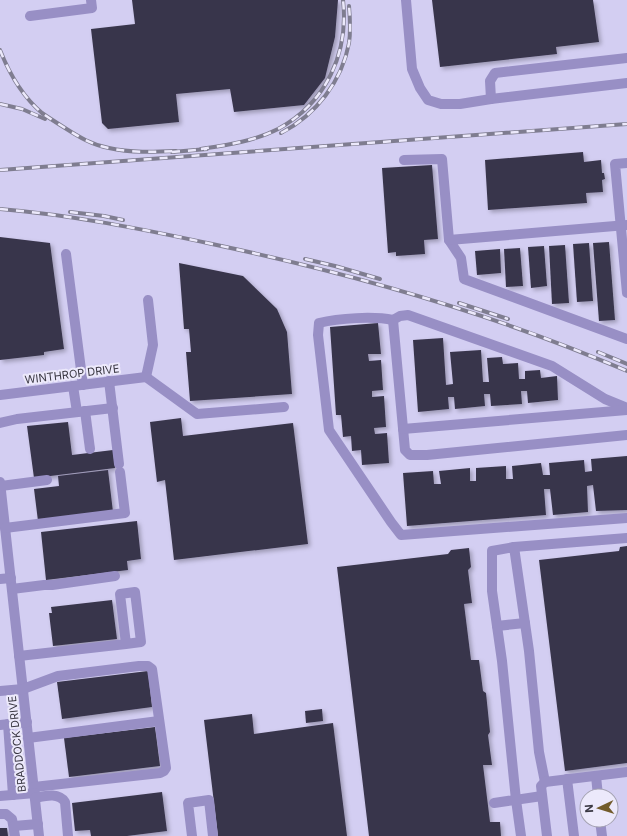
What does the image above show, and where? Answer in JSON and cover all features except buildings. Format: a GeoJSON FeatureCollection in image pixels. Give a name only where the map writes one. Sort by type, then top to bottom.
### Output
{"type":"FeatureCollection","features":[{"type":"Feature","properties":{"kind":"street"},"geometry":{"type":"LineString","coordinates":[[30,16],[92,8],[91,0]]}},
{"type":"Feature","properties":{"kind":"street"},"geometry":{"type":"LineString","coordinates":[[406,0],[412,69],[420,88],[428,100],[441,104],[460,104],[627,83]]}},
{"type":"Feature","properties":{"kind":"street"},"geometry":{"type":"LineString","coordinates":[[491,99],[490,81],[495,73],[627,58]]}},
{"type":"Feature","properties":{"kind":"street"},"geometry":{"type":"LineString","coordinates":[[404,160],[442,159],[449,240],[461,258],[464,279],[627,339]]}},
{"type":"Feature","properties":{"kind":"street"},"geometry":{"type":"LineString","coordinates":[[627,163],[614,164],[624,225],[627,293]]}},
{"type":"Feature","properties":{"kind":"street"},"geometry":{"type":"LineString","coordinates":[[449,240],[624,225]]}},
{"type":"Feature","properties":{"kind":"street"},"geometry":{"type":"LineString","coordinates":[[66,254],[81,412],[90,449]]}},
{"type":"Feature","properties":{"kind":"street"},"geometry":{"type":"LineString","coordinates":[[148,300],[153,344],[146,377],[197,414],[284,407]]}},
{"type":"Feature","properties":{"kind":"street"},"geometry":{"type":"LineString","coordinates":[[627,409],[605,399],[552,366],[408,315],[400,316],[393,320],[381,318],[328,321],[319,323],[318,335],[328,430],[391,522],[402,535],[627,518]]}},
{"type":"Feature","properties":{"kind":"street"},"geometry":{"type":"LineString","coordinates":[[393,320],[405,450],[410,455],[427,456],[627,436]]}},
{"type":"Feature","properties":{"kind":"street","name":"WINTHROP DRIVE"},"geometry":{"type":"LineString","coordinates":[[0,395],[146,377]]}},
{"type":"Feature","properties":{"kind":"street"},"geometry":{"type":"LineString","coordinates":[[5,528],[125,513],[109,382]]}},
{"type":"Feature","properties":{"kind":"street"},"geometry":{"type":"LineString","coordinates":[[0,423],[17,419],[113,408]]}},
{"type":"Feature","properties":{"kind":"street"},"geometry":{"type":"LineString","coordinates":[[403,429],[627,409]]}},
{"type":"Feature","properties":{"kind":"street"},"geometry":{"type":"LineString","coordinates":[[0,486],[48,480]]}},
{"type":"Feature","properties":{"kind":"street","name":"BRADDOCK DRIVE"},"geometry":{"type":"LineString","coordinates":[[0,482],[5,528],[4,552],[11,578],[39,836]]}},
{"type":"Feature","properties":{"kind":"street"},"geometry":{"type":"LineString","coordinates":[[521,836],[502,661],[492,591],[492,551],[514,547],[627,538]]}},
{"type":"Feature","properties":{"kind":"street"},"geometry":{"type":"LineString","coordinates":[[514,547],[525,623],[539,752],[545,782]]}},
{"type":"Feature","properties":{"kind":"street"},"geometry":{"type":"LineString","coordinates":[[12,589],[115,576]]}},
{"type":"Feature","properties":{"kind":"street"},"geometry":{"type":"LineString","coordinates":[[0,578],[11,578]]}},
{"type":"Feature","properties":{"kind":"street"},"geometry":{"type":"LineString","coordinates":[[19,656],[126,644],[141,642],[135,592],[120,594],[126,644]]}},
{"type":"Feature","properties":{"kind":"street"},"geometry":{"type":"LineString","coordinates":[[496,626],[525,623]]}},
{"type":"Feature","properties":{"kind":"street"},"geometry":{"type":"LineString","coordinates":[[0,691],[23,689],[58,676],[139,666],[148,666],[152,669],[166,768],[164,771],[160,773],[54,784],[35,793]]}},
{"type":"Feature","properties":{"kind":"street"},"geometry":{"type":"LineString","coordinates":[[28,738],[159,721]]}},
{"type":"Feature","properties":{"kind":"street"},"geometry":{"type":"LineString","coordinates":[[13,795],[4,724],[27,722]]}},
{"type":"Feature","properties":{"kind":"street"},"geometry":{"type":"LineString","coordinates":[[547,836],[541,786],[545,782],[627,772]]}},
{"type":"Feature","properties":{"kind":"street"},"geometry":{"type":"LineString","coordinates":[[596,776],[597,788]]}},
{"type":"Feature","properties":{"kind":"street"},"geometry":{"type":"LineString","coordinates":[[567,780],[574,836]]}},
{"type":"Feature","properties":{"kind":"street"},"geometry":{"type":"LineString","coordinates":[[0,796],[35,793],[54,795],[62,798],[65,802],[68,836]]}},
{"type":"Feature","properties":{"kind":"street"},"geometry":{"type":"LineString","coordinates":[[494,803],[542,796]]}},
{"type":"Feature","properties":{"kind":"street"},"geometry":{"type":"LineString","coordinates":[[192,836],[188,803],[210,800],[213,836]]}},
{"type":"Feature","properties":{"kind":"street"},"geometry":{"type":"LineString","coordinates":[[0,814],[6,814],[12,819],[15,831],[38,824]]}},
{"type":"Feature","properties":{"kind":"shaded area"},"geometry":{"type":"Polygon","coordinates":[[[0,0],[627,0],[627,836],[0,836],[0,0]]]}},
{"type":"Feature","properties":{"kind":"railway"},"geometry":{"type":"LineString","coordinates":[[201,149],[260,137],[278,129],[295,118],[309,105],[321,91],[331,75],[338,57],[344,20],[343,0]]}},
{"type":"Feature","properties":{"kind":"railway"},"geometry":{"type":"LineString","coordinates":[[281,133],[294,126],[316,107],[326,96],[334,83],[346,57],[349,43],[349,6]]}},
{"type":"Feature","properties":{"kind":"railway"},"geometry":{"type":"LineString","coordinates":[[0,50],[17,84],[35,107],[47,117],[91,143],[103,147],[126,151],[176,151]]}},
{"type":"Feature","properties":{"kind":"railway"},"geometry":{"type":"LineString","coordinates":[[0,104],[22,109],[45,119]]}},
{"type":"Feature","properties":{"kind":"railway"},"geometry":{"type":"LineString","coordinates":[[0,170],[627,124]]}},
{"type":"Feature","properties":{"kind":"railway"},"geometry":{"type":"LineString","coordinates":[[172,152],[207,149]]}},
{"type":"Feature","properties":{"kind":"railway"},"geometry":{"type":"LineString","coordinates":[[0,209],[54,215],[133,228],[318,268],[423,297],[475,314],[577,350],[627,371]]}},
{"type":"Feature","properties":{"kind":"railway"},"geometry":{"type":"LineString","coordinates":[[70,212],[123,220]]}},
{"type":"Feature","properties":{"kind":"railway"},"geometry":{"type":"LineString","coordinates":[[305,259],[380,279]]}},
{"type":"Feature","properties":{"kind":"railway"},"geometry":{"type":"LineString","coordinates":[[459,303],[508,319]]}},
{"type":"Feature","properties":{"kind":"railway"},"geometry":{"type":"LineString","coordinates":[[598,352],[627,364]]}}]}
